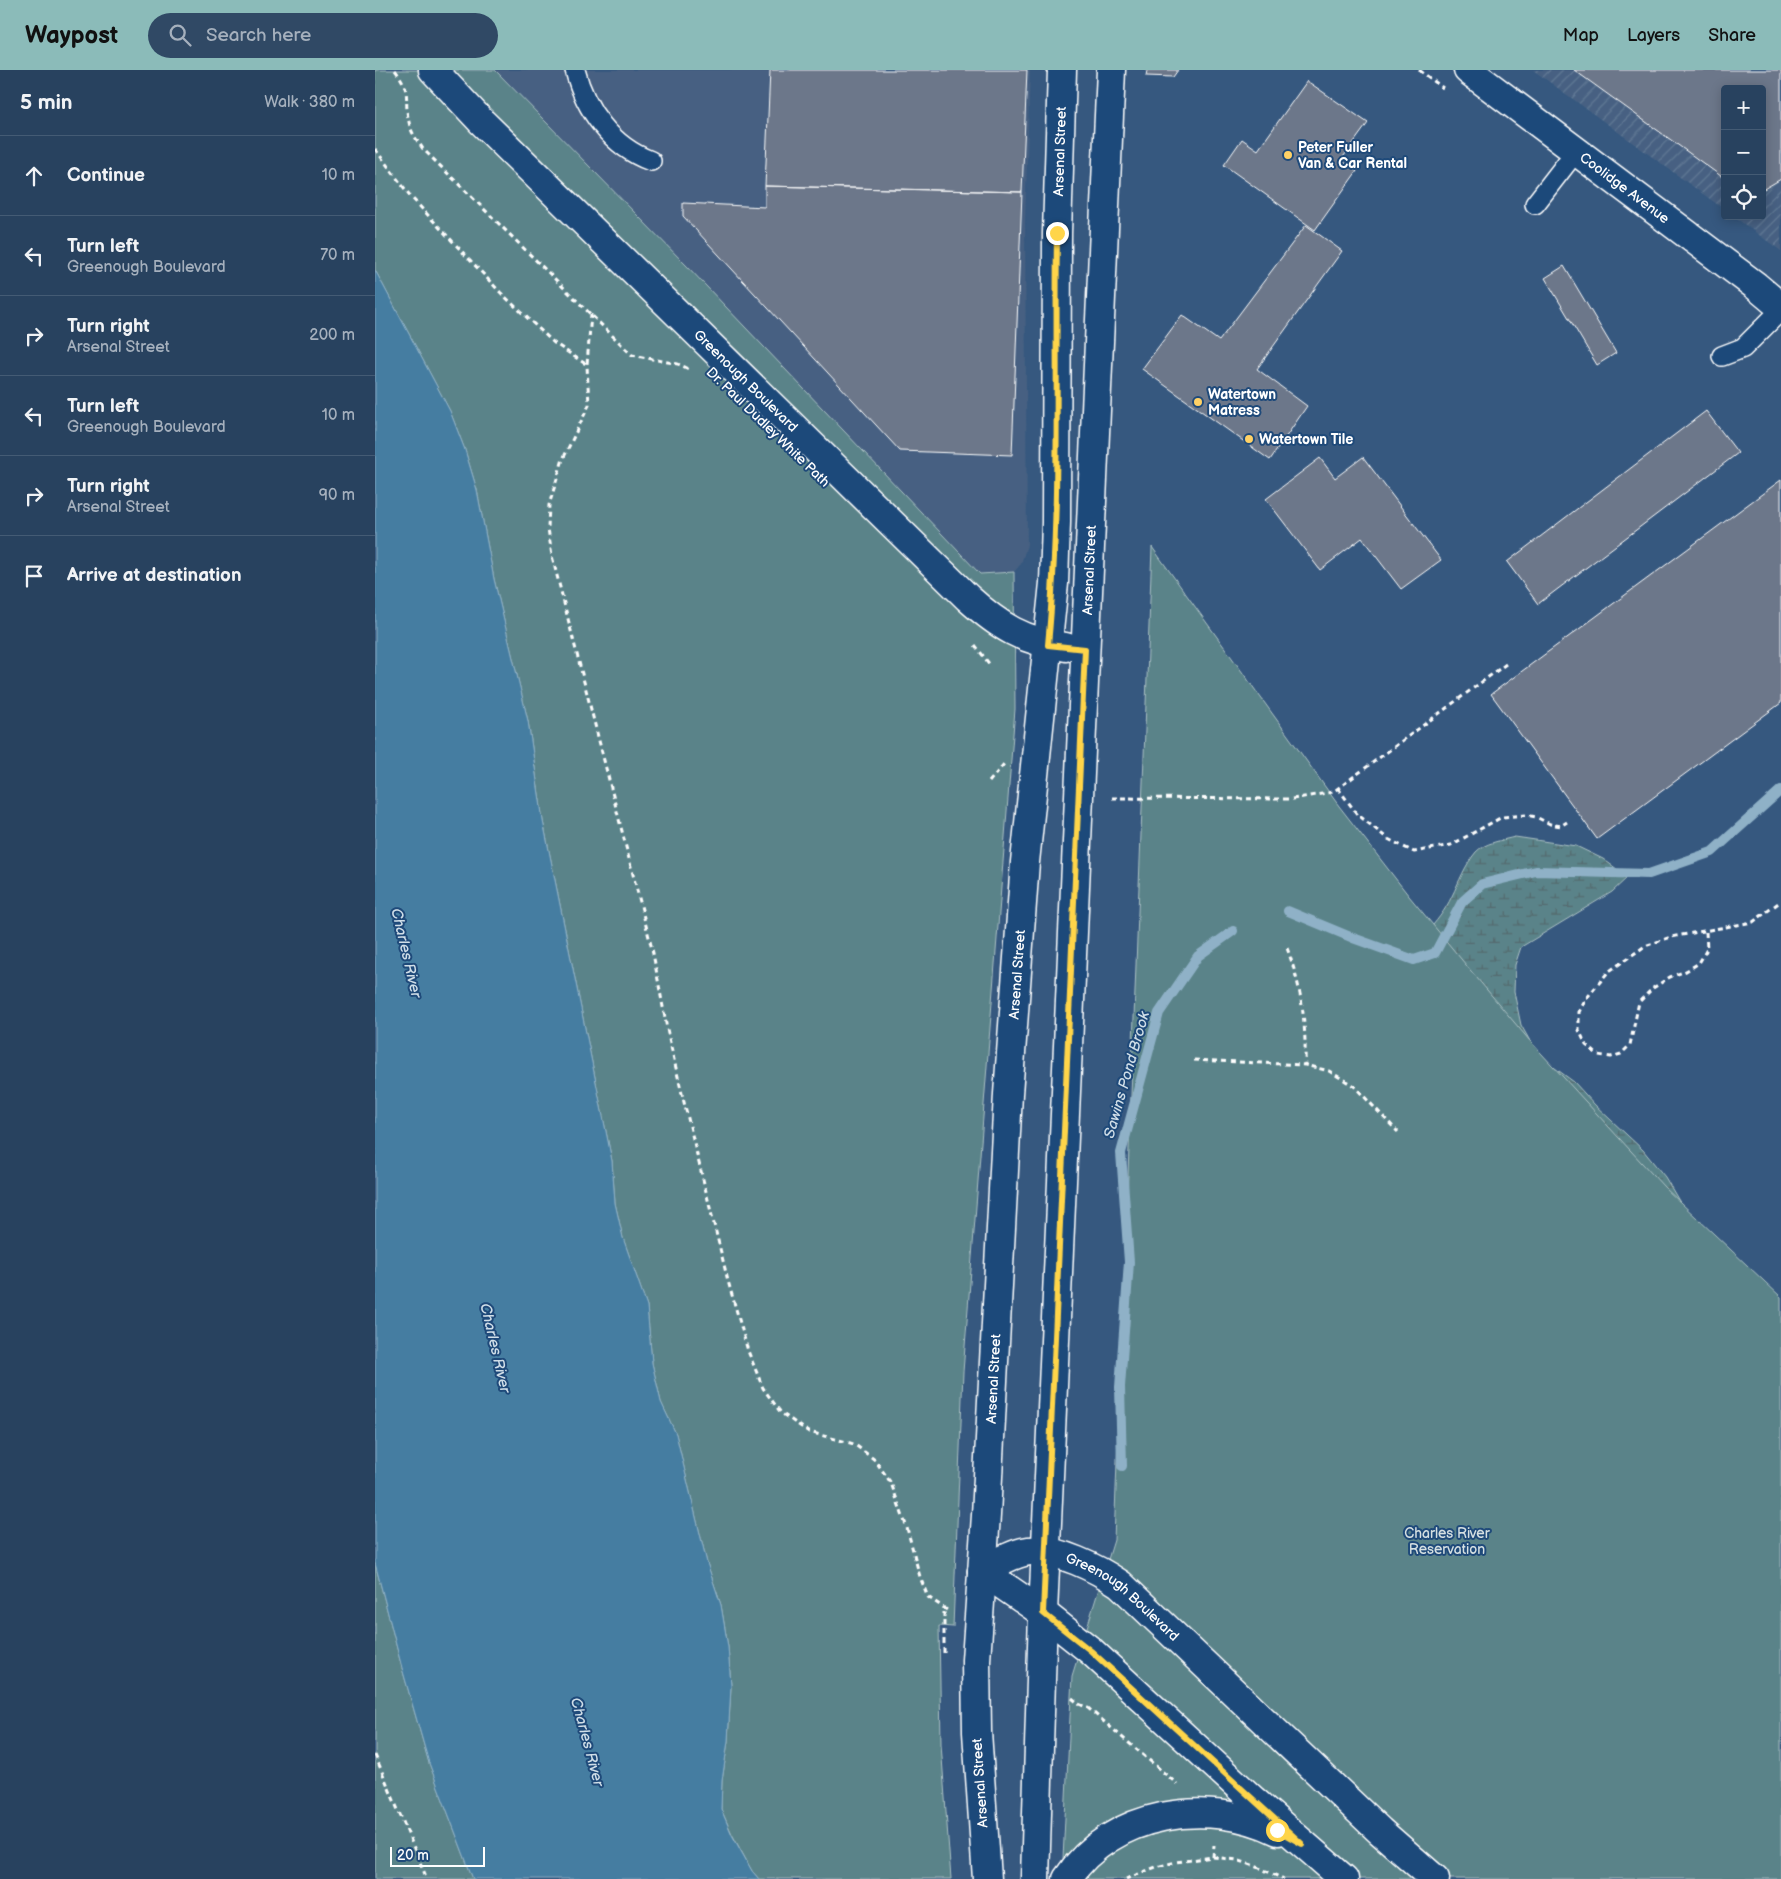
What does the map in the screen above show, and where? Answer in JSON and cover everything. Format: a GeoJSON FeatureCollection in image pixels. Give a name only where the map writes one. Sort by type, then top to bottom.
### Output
{"type":"FeatureCollection","features":[{"type":"Feature","properties":{"kind":"main road","name":"Greenough Boulevard"},"geometry":{"type":"LineString","coordinates":[[433,70],[481,121],[968,598],[997,623],[1013,632],[1048,645],[1085,649]]}},
{"type":"Feature","properties":{"kind":"main road","name":"Arsenal Street"},"geometry":{"type":"LineString","coordinates":[[987,1879],[976,1706],[976,1653],[1009,1085],[1025,862],[1054,583],[1057,233],[1062,70]]}},
{"type":"Feature","properties":{"kind":"main road","name":"Arsenal Street"},"geometry":{"type":"LineString","coordinates":[[1035,1879],[1043,1613],[1111,70]]}},
{"type":"Feature","properties":{"kind":"main road","name":"Coolidge Avenue"},"geometry":{"type":"LineString","coordinates":[[1468,70],[1756,286],[1781,308]]}},
{"type":"Feature","properties":{"kind":"main road","name":"Greenough Boulevard"},"geometry":{"type":"LineString","coordinates":[[982,1571],[1024,1552],[1038,1551],[1091,1568],[1120,1584],[1380,1831],[1435,1879]]}},
{"type":"Feature","properties":{"kind":"main road"},"geometry":{"type":"LineString","coordinates":[[982,1571],[1043,1613],[1091,1651],[1302,1844],[1344,1879]]}},
{"type":"Feature","properties":{"kind":"main road"},"geometry":{"type":"LineString","coordinates":[[1067,1879],[1081,1860],[1109,1839],[1140,1824],[1173,1814],[1204,1812],[1240,1816],[1264,1825],[1302,1844]]}},
{"type":"Feature","properties":{"kind":"lane"},"geometry":{"type":"LineString","coordinates":[[575,70],[585,98],[607,130],[630,152],[651,161]]}},
{"type":"Feature","properties":{"kind":"lane"},"geometry":{"type":"LineString","coordinates":[[1535,204],[1575,151]]}},
{"type":"Feature","properties":{"kind":"lane"},"geometry":{"type":"LineString","coordinates":[[1722,356],[1743,348],[1781,308]]}},
{"type":"Feature","properties":{"kind":"path","name":"Dr. Paul Dudley White Path"},"geometry":{"type":"LineString","coordinates":[[395,70],[403,80],[407,95],[408,120],[412,133],[423,149],[632,355],[679,364],[696,372]]}},
{"type":"Feature","properties":{"kind":"path"},"geometry":{"type":"LineString","coordinates":[[375,149],[411,197],[493,285],[553,343],[587,365]]}},
{"type":"Feature","properties":{"kind":"path"},"geometry":{"type":"LineString","coordinates":[[591,314],[587,365],[589,405],[563,459],[549,504],[548,528],[551,556],[653,953],[668,1034],[728,1281],[748,1351],[763,1388],[781,1412],[809,1432],[853,1444],[875,1460],[891,1483],[928,1597],[944,1608]]}},
{"type":"Feature","properties":{"kind":"path"},"geometry":{"type":"LineString","coordinates":[[972,643],[990,665]]}},
{"type":"Feature","properties":{"kind":"path"},"geometry":{"type":"LineString","coordinates":[[1112,798],[1292,799],[1333,792],[1506,664]]}},
{"type":"Feature","properties":{"kind":"path"},"geometry":{"type":"LineString","coordinates":[[1338,788],[1357,814],[1388,840],[1414,852],[1451,845],[1502,817],[1526,815],[1561,826],[1567,822]]}},
{"type":"Feature","properties":{"kind":"path"},"geometry":{"type":"LineString","coordinates":[[1707,932],[1707,949],[1699,963],[1686,971],[1670,977],[1653,988],[1639,1002],[1630,1045],[1621,1054],[1611,1057],[1598,1054],[1585,1045],[1579,1030],[1579,1012],[1586,999],[1608,972],[1645,946],[1671,937],[1707,932],[1753,922],[1781,901]]}},
{"type":"Feature","properties":{"kind":"path"},"geometry":{"type":"LineString","coordinates":[[1287,948],[1301,993],[1305,1065]]}},
{"type":"Feature","properties":{"kind":"path"},"geometry":{"type":"LineString","coordinates":[[1194,1060],[1305,1065],[1329,1071],[1353,1086],[1398,1132]]}},
{"type":"Feature","properties":{"kind":"path"},"geometry":{"type":"LineString","coordinates":[[1079,1704],[1088,1708],[1177,1784]]}},
{"type":"Feature","properties":{"kind":"path"},"geometry":{"type":"LineString","coordinates":[[375,1755],[427,1879]]}},
{"type":"Feature","properties":{"kind":"path"},"geometry":{"type":"LineString","coordinates":[[1126,1879],[1156,1867],[1213,1857],[1237,1860],[1284,1879]]}},
{"type":"Feature","properties":{"kind":"shaded area"},"geometry":{"type":"Polygon","coordinates":[[[495,70],[1030,70],[1025,221],[1027,545],[1021,564],[1014,572],[980,574],[686,265],[495,70]]]}},
{"type":"Feature","properties":{"kind":"shaded area"},"geometry":{"type":"Polygon","coordinates":[[[1533,70],[1781,70],[1781,251],[1738,220],[1766,220],[1766,85],[1721,85],[1721,207],[1533,70]]]}},
{"type":"Feature","properties":{"kind":"green space"},"geometry":{"type":"Polygon","coordinates":[[[375,70],[495,70],[686,265],[980,574],[1014,572],[1015,709],[963,1372],[953,1627],[939,1626],[941,1744],[951,1879],[759,1879],[752,1871],[721,1809],[731,1686],[728,1647],[721,1605],[707,1563],[676,1434],[661,1402],[652,1363],[647,1306],[623,1238],[615,1203],[612,1161],[543,821],[528,721],[494,579],[477,490],[465,450],[450,411],[375,270],[375,70]]]}},
{"type":"Feature","properties":{"kind":"green space","name":"Charles River Reservation"},"geometry":{"type":"Polygon","coordinates":[[[1152,547],[1339,806],[1409,896],[1471,971],[1530,1041],[1664,1187],[1781,1297],[1781,1879],[1062,1879],[1072,1676],[1114,1540],[1152,547]]]}},
{"type":"Feature","properties":{"kind":"green space"},"geometry":{"type":"Polygon","coordinates":[[[1515,837],[1576,846],[1603,859],[1628,877],[1612,892],[1521,947],[1515,965],[1514,992],[1521,1025],[1530,1041],[1542,1056],[1574,1082],[1595,1105],[1643,1150],[1665,1177],[1682,1206],[1311,874],[1425,934],[1446,907],[1465,868],[1476,852],[1489,844],[1515,837]]]}},
{"type":"Feature","properties":{"kind":"green space"},"geometry":{"type":"Polygon","coordinates":[[[375,1563],[429,1763],[473,1879],[375,1879],[375,1563]]]}},
{"type":"Feature","properties":{"kind":"water","name":"Charles River"},"geometry":{"type":"Polygon","coordinates":[[[375,270],[450,411],[465,450],[477,490],[494,579],[528,721],[543,821],[612,1161],[615,1203],[623,1238],[647,1306],[652,1363],[661,1402],[676,1434],[707,1563],[721,1605],[728,1647],[731,1686],[721,1809],[732,1835],[752,1871],[759,1879],[473,1879],[429,1763],[375,1563],[375,270]]]}},
{"type":"Feature","properties":{"kind":"building"},"geometry":{"type":"Polygon","coordinates":[[[770,70],[1027,70],[1022,192],[765,186],[770,70]]]}},
{"type":"Feature","properties":{"kind":"building"},"geometry":{"type":"Polygon","coordinates":[[[1147,70],[1178,70],[1173,77],[1146,76],[1147,70]]]}},
{"type":"Feature","properties":{"kind":"building"},"geometry":{"type":"Polygon","coordinates":[[[1574,70],[1781,70],[1781,179],[1766,188],[1766,85],[1721,85],[1721,176],[1574,70]]]}},
{"type":"Feature","properties":{"kind":"building","name":"Peter Fuller Van & Car Rental"},"geometry":{"type":"Polygon","coordinates":[[[1307,81],[1368,123],[1341,160],[1357,171],[1315,230],[1224,165],[1242,139],[1258,150],[1307,81]]]}},
{"type":"Feature","properties":{"kind":"building"},"geometry":{"type":"Polygon","coordinates":[[[765,186],[1022,192],[1012,455],[900,451],[683,216],[683,203],[765,207],[765,186]]]}},
{"type":"Feature","properties":{"kind":"building"},"geometry":{"type":"Polygon","coordinates":[[[1306,225],[1342,251],[1257,369],[1307,406],[1270,460],[1142,369],[1182,315],[1219,341],[1306,225]]]}},
{"type":"Feature","properties":{"kind":"building"},"geometry":{"type":"Polygon","coordinates":[[[1564,266],[1616,353],[1597,365],[1545,278],[1564,266]]]}},
{"type":"Feature","properties":{"kind":"building"},"geometry":{"type":"Polygon","coordinates":[[[1706,411],[1738,453],[1538,604],[1507,562],[1706,411]]]}},
{"type":"Feature","properties":{"kind":"building"},"geometry":{"type":"Polygon","coordinates":[[[1363,457],[1441,560],[1401,589],[1362,538],[1320,570],[1266,499],[1320,458],[1335,478],[1363,457]]]}},
{"type":"Feature","properties":{"kind":"building"},"geometry":{"type":"Polygon","coordinates":[[[1781,480],[1781,703],[1597,839],[1491,694],[1781,480]]]}},
{"type":"Feature","properties":{"kind":"waterway","name":"Sawins Pond Brook"},"geometry":{"type":"LineString","coordinates":[[1288,911],[1353,938],[1414,960],[1435,953],[1462,902],[1482,884],[1536,871],[1649,874],[1712,852],[1781,790]]}},
{"type":"Feature","properties":{"kind":"waterway","name":"Sawins Pond Brook"},"geometry":{"type":"LineString","coordinates":[[1122,1466],[1120,1387],[1129,1262],[1121,1153],[1159,1013],[1198,956],[1233,931]]}},
{"type":"Feature","properties":{"kind":"place","name":"Peter Fuller Van & Car Rental"},"geometry":{"type":"Point","coordinates":[1288,155]}},
{"type":"Feature","properties":{"kind":"place","name":"Watertown Matress"},"geometry":{"type":"Point","coordinates":[1198,402]}},
{"type":"Feature","properties":{"kind":"place","name":"Watertown Tile"},"geometry":{"type":"Point","coordinates":[1249,439]}},
{"type":"Feature","properties":{"kind":"route"},"geometry":{"type":"LineString","coordinates":[[1057,233],[1056,522],[1054,583],[1048,645],[1085,649],[1085,681],[1043,1613],[1091,1651],[1302,1844],[1277,1830]]}}]}
